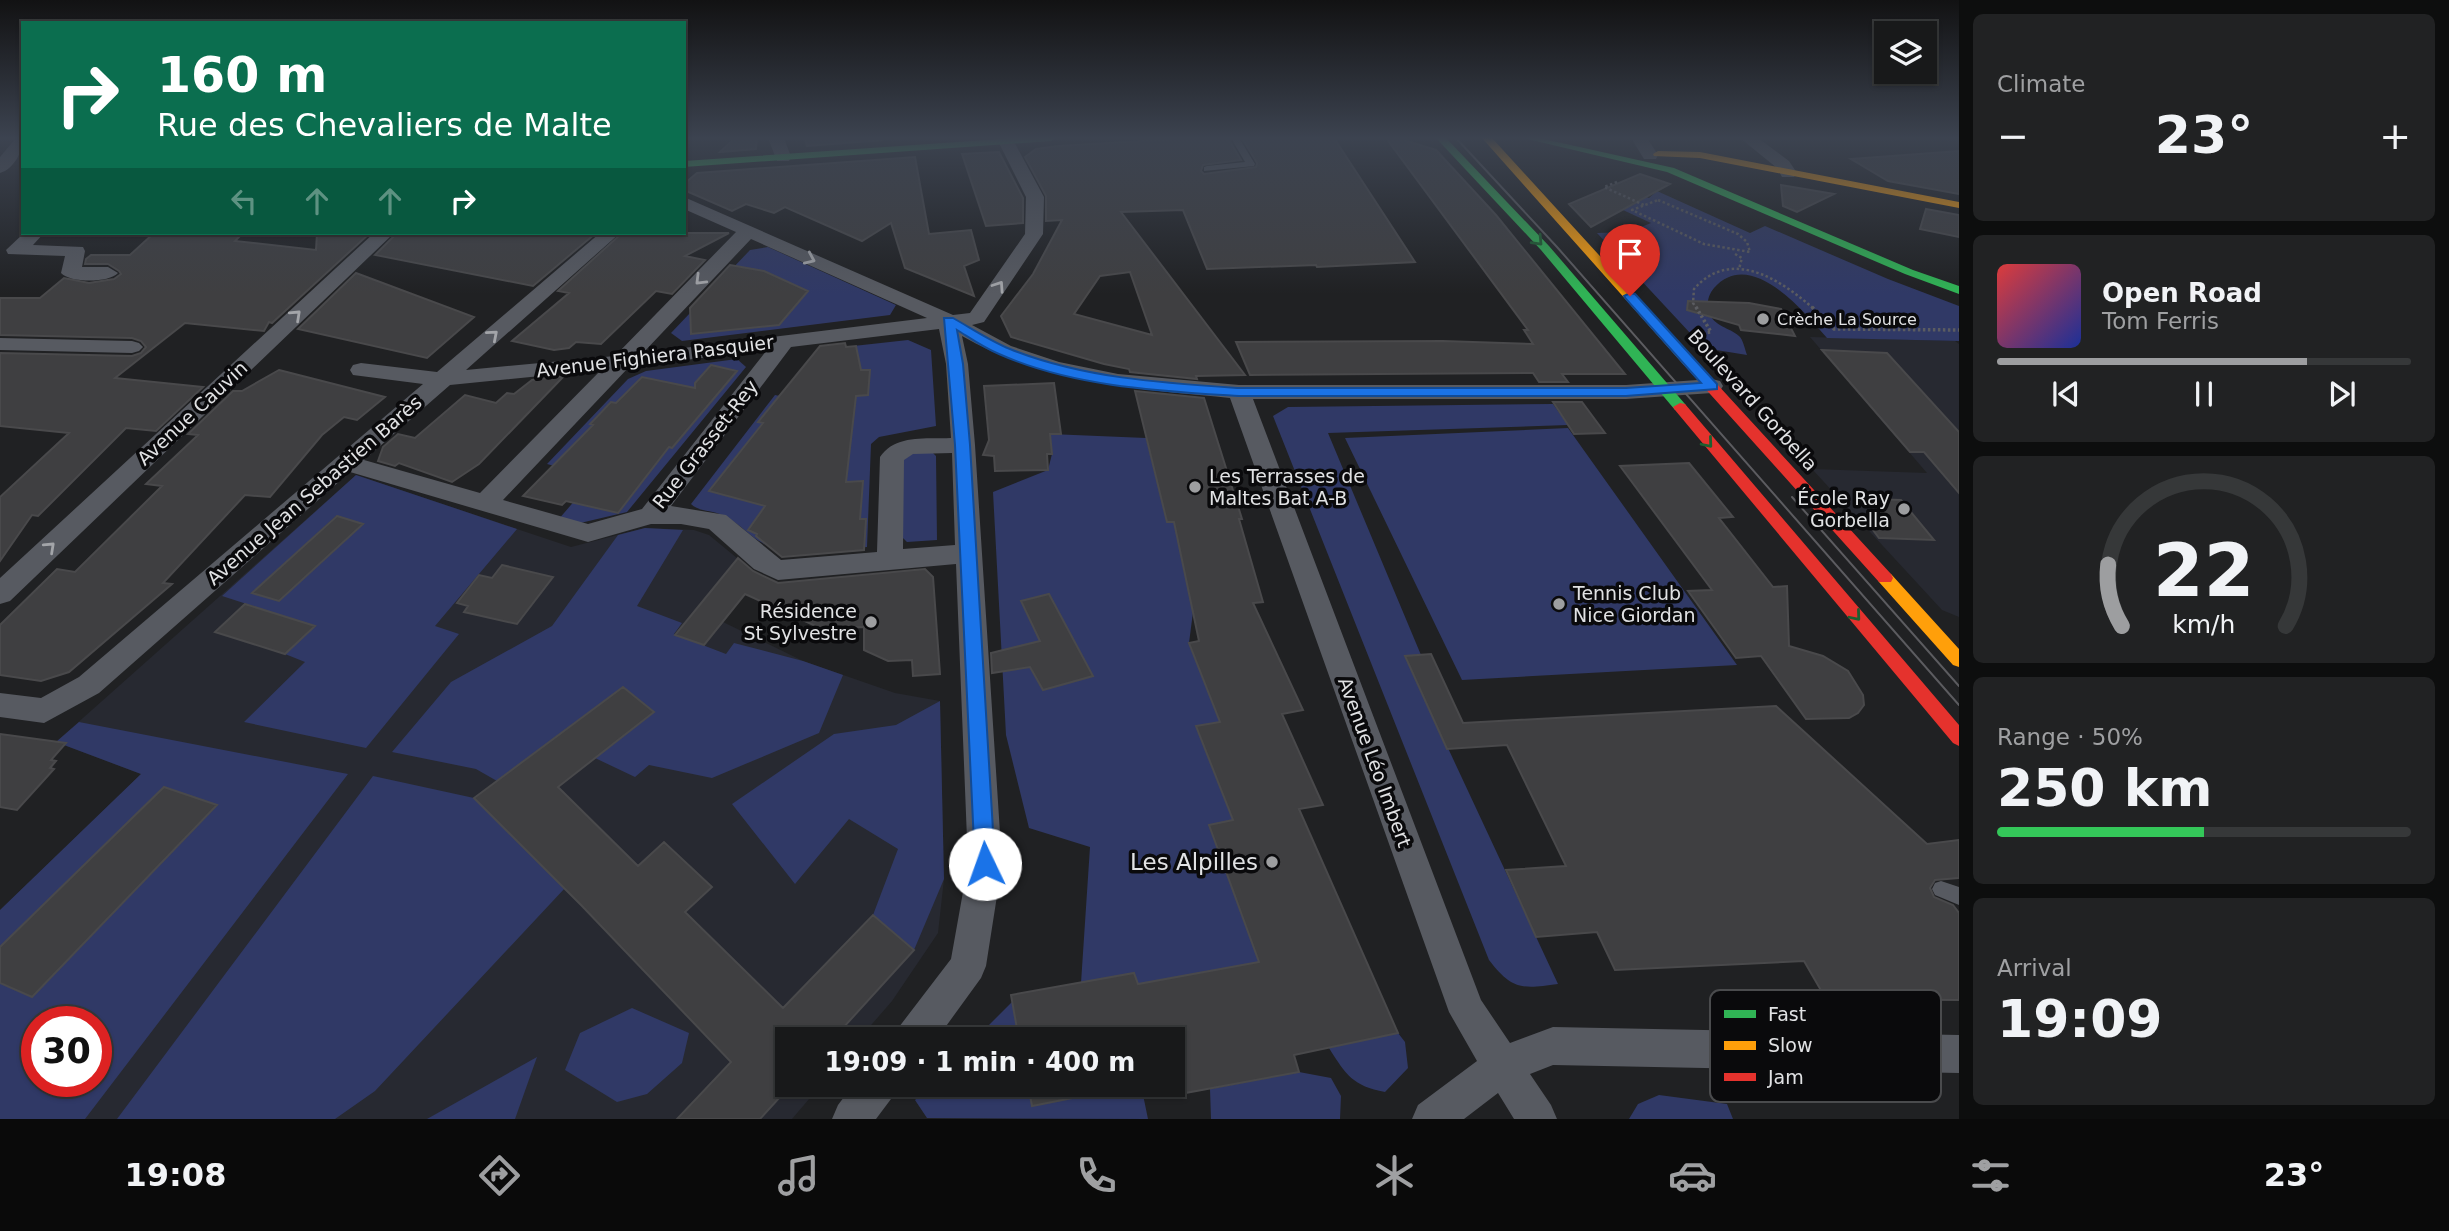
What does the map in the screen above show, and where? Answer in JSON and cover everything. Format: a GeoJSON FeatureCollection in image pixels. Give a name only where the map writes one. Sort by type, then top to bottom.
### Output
{"type":"FeatureCollection","features":[{"type":"Feature","properties":{"kind":"main road"},"geometry":{"type":"LineString","coordinates":[[1490,190],[1545,248],[1959,738]]}},
{"type":"Feature","properties":{"kind":"main road","name":"Boulevard Gorbella"},"geometry":{"type":"LineString","coordinates":[[1536,190],[1959,659]]}},
{"type":"Feature","properties":{"kind":"main road"},"geometry":{"type":"LineString","coordinates":[[1717,190],[1899,268],[1959,290]]}},
{"type":"Feature","properties":{"kind":"main road"},"geometry":{"type":"LineString","coordinates":[[1880,190],[1959,205]]}},
{"type":"Feature","properties":{"kind":"street"},"geometry":{"type":"LineString","coordinates":[[948,320],[977,318],[1034,234],[1035,197],[1031,190]]}},
{"type":"Feature","properties":{"kind":"street"},"geometry":{"type":"LineString","coordinates":[[686,203],[948,320],[1003,351],[1054,368],[1118,381],[1239,392],[1664,391],[1712,386]]}},
{"type":"Feature","properties":{"kind":"street"},"geometry":{"type":"LineString","coordinates":[[485,503],[748,231]]}},
{"type":"Feature","properties":{"kind":"street"},"geometry":{"type":"LineString","coordinates":[[33,235],[15,250],[76,251],[71,273],[108,273]]}},
{"type":"Feature","properties":{"kind":"street","name":"Avenue Cauvin"},"geometry":{"type":"LineString","coordinates":[[0,594],[383,235]]}},
{"type":"Feature","properties":{"kind":"street","name":"Avenue Jean Sebastien Barès"},"geometry":{"type":"LineString","coordinates":[[0,705],[44,711],[89,685],[609,235]]}},
{"type":"Feature","properties":{"kind":"street"},"geometry":{"type":"LineString","coordinates":[[922,1027],[968,966],[985,864],[957,364],[948,320]]}},
{"type":"Feature","properties":{"kind":"street","name":"Avenue Fighiera Pasquier"},"geometry":{"type":"LineString","coordinates":[[361,370],[441,379],[619,362],[948,320]]}},
{"type":"Feature","properties":{"kind":"street","name":"Rue Grasset-Rey"},"geometry":{"type":"LineString","coordinates":[[651,514],[785,341]]}},
{"type":"Feature","properties":{"kind":"street"},"geometry":{"type":"LineString","coordinates":[[0,344],[132,347]]}},
{"type":"Feature","properties":{"kind":"street","name":"Avenue Léo Imbert"},"geometry":{"type":"LineString","coordinates":[[1239,392],[1466,1012],[1537,1119]]}},
{"type":"Feature","properties":{"kind":"street"},"geometry":{"type":"LineString","coordinates":[[890,561],[892,457],[908,447],[962,445]]}},
{"type":"Feature","properties":{"kind":"street"},"geometry":{"type":"LineString","coordinates":[[346,463],[588,533],[651,514],[681,515],[717,522],[763,562],[778,570],[969,553]]}},
{"type":"Feature","properties":{"kind":"street"},"geometry":{"type":"LineString","coordinates":[[1432,1119],[1503,1065],[1553,1046],[1710,1049]]}},
{"type":"Feature","properties":{"kind":"street"},"geometry":{"type":"LineString","coordinates":[[1941,1054],[1959,1054]]}},
{"type":"Feature","properties":{"kind":"street"},"geometry":{"type":"LineString","coordinates":[[852,1119],[868,1097]]}},
{"type":"Feature","properties":{"kind":"path"},"geometry":{"type":"LineString","coordinates":[[1612,190],[1644,205]]}},
{"type":"Feature","properties":{"kind":"path"},"geometry":{"type":"LineString","coordinates":[[1732,253],[1750,252],[1747,242],[1738,234],[1658,200],[1632,210],[1712,248],[1742,258],[1739,269]]}},
{"type":"Feature","properties":{"kind":"path"},"geometry":{"type":"LineString","coordinates":[[1665,335],[1712,332],[1693,303],[1694,289],[1716,270],[1739,269],[1757,273],[1783,285],[1819,312],[1834,328],[1959,330]]}},
{"type":"Feature","properties":{"kind":"shaded area"},"geometry":{"type":"Polygon","coordinates":[[[1657,191],[1750,233],[1765,226],[1888,279],[1959,306],[1959,341],[1827,338],[1776,288],[1760,279],[1744,275],[1729,277],[1714,288],[1708,307],[1715,321],[1740,337],[1747,355],[1704,348],[1597,233],[1629,232],[1651,223],[1623,210],[1638,194],[1649,198],[1657,191]]]}},
{"type":"Feature","properties":{"kind":"shaded area"},"geometry":{"type":"Polygon","coordinates":[[[768,247],[896,305],[890,315],[682,341],[671,333],[750,250],[768,247]]]}},
{"type":"Feature","properties":{"kind":"shaded area","name":"École Ray Gorbella"},"geometry":{"type":"Polygon","coordinates":[[[1810,337],[1955,341],[1959,344],[1959,617],[1942,610],[1812,469],[1927,473],[1810,337]]]}},
{"type":"Feature","properties":{"kind":"shaded area"},"geometry":{"type":"Polygon","coordinates":[[[908,340],[931,350],[936,426],[879,437],[871,444],[867,547],[783,552],[784,549],[765,544],[722,515],[691,504],[775,395],[814,403],[817,350],[908,340]]]}},
{"type":"Feature","properties":{"kind":"shaded area"},"geometry":{"type":"Polygon","coordinates":[[[737,359],[746,367],[627,512],[576,524],[558,520],[595,477],[547,464],[628,379],[646,371],[737,359]]]}},
{"type":"Feature","properties":{"kind":"shaded area"},"geometry":{"type":"Polygon","coordinates":[[[1553,404],[1568,425],[1328,433],[1421,655],[1406,658],[1558,984],[1526,987],[1504,977],[1489,960],[1273,416],[1288,407],[1553,404]]]}},
{"type":"Feature","properties":{"kind":"shaded area","name":"Tennis Club Nice Giordan"},"geometry":{"type":"Polygon","coordinates":[[[1568,428],[1737,665],[1462,680],[1345,438],[1568,428]]]}},
{"type":"Feature","properties":{"kind":"shaded area"},"geometry":{"type":"Polygon","coordinates":[[[1050,434],[1146,438],[1167,522],[1174,522],[1193,612],[1189,643],[1220,722],[1233,820],[1209,825],[1259,962],[1138,984],[1134,973],[1081,983],[1090,847],[1029,828],[1006,735],[993,492],[1048,470],[1052,454],[1050,434]]]}},
{"type":"Feature","properties":{"kind":"shaded area"},"geometry":{"type":"Polygon","coordinates":[[[910,453],[933,453],[936,456],[937,540],[907,542],[901,536],[903,458],[910,453]]]}},
{"type":"Feature","properties":{"kind":"shaded area"},"geometry":{"type":"Polygon","coordinates":[[[356,475],[571,547],[645,528],[694,530],[709,535],[760,577],[723,622],[803,661],[895,693],[940,701],[944,879],[938,933],[892,1001],[869,1027],[775,1027],[775,1097],[811,1097],[792,1119],[0,1119],[0,910],[141,774],[56,742],[356,475]]]}},
{"type":"Feature","properties":{"kind":"shaded area"},"geometry":{"type":"Polygon","coordinates":[[[356,475],[517,529],[435,626],[459,634],[366,748],[244,722],[305,662],[285,654],[314,626],[222,596],[356,475]],[[336,516],[252,593],[279,601],[362,525],[336,516]]]}},
{"type":"Feature","properties":{"kind":"shaded area"},"geometry":{"type":"Polygon","coordinates":[[[645,528],[683,530],[637,606],[682,623],[674,634],[726,654],[734,643],[803,661],[843,675],[819,733],[712,778],[649,765],[635,777],[595,758],[654,712],[623,687],[497,781],[476,769],[392,752],[451,682],[552,626],[618,535],[645,528]]]}},
{"type":"Feature","properties":{"kind":"shaded area"},"geometry":{"type":"Polygon","coordinates":[[[940,701],[944,879],[914,950],[873,915],[898,849],[849,819],[795,884],[732,804],[834,734],[896,725],[940,701]]]}},
{"type":"Feature","properties":{"kind":"shaded area"},"geometry":{"type":"Polygon","coordinates":[[[79,722],[348,774],[112,1084],[112,1006],[21,1006],[21,1097],[102,1097],[85,1119],[0,1119],[0,910],[141,774],[56,742],[79,722]]]}},
{"type":"Feature","properties":{"kind":"shaded area"},"geometry":{"type":"Polygon","coordinates":[[[373,776],[474,798],[565,888],[375,1091],[335,1119],[117,1119],[373,776]]]}},
{"type":"Feature","properties":{"kind":"shaded area"},"geometry":{"type":"Polygon","coordinates":[[[1012,1002],[1017,1027],[987,1027],[1012,1002]]]}},
{"type":"Feature","properties":{"kind":"shaded area"},"geometry":{"type":"Polygon","coordinates":[[[632,1008],[689,1033],[682,1063],[647,1094],[617,1102],[565,1070],[580,1033],[632,1008]]]}},
{"type":"Feature","properties":{"kind":"shaded area"},"geometry":{"type":"Polygon","coordinates":[[[1398,1033],[1405,1042],[1408,1068],[1385,1092],[1351,1078],[1329,1048],[1398,1033]]]}},
{"type":"Feature","properties":{"kind":"shaded area"},"geometry":{"type":"Polygon","coordinates":[[[537,1057],[515,1119],[427,1119],[537,1057]]]}},
{"type":"Feature","properties":{"kind":"shaded area"},"geometry":{"type":"Polygon","coordinates":[[[1299,1072],[1331,1078],[1341,1096],[1340,1119],[1211,1119],[1210,1089],[1299,1072]]]}},
{"type":"Feature","properties":{"kind":"shaded area"},"geometry":{"type":"Polygon","coordinates":[[[1659,1095],[1727,1104],[1733,1119],[1629,1119],[1638,1104],[1659,1095]]]}},
{"type":"Feature","properties":{"kind":"shaded area"},"geometry":{"type":"Polygon","coordinates":[[[918,1097],[1031,1097],[1033,1106],[1079,1097],[1143,1097],[1148,1119],[927,1118],[915,1100],[918,1097]]]}},
{"type":"Feature","properties":{"kind":"building"},"geometry":{"type":"Polygon","coordinates":[[[686,190],[921,190],[929,234],[971,230],[979,260],[964,266],[974,296],[905,268],[891,223],[862,241],[785,207],[774,213],[746,204],[732,211],[686,190]]]}},
{"type":"Feature","properties":{"kind":"building"},"geometry":{"type":"Polygon","coordinates":[[[974,190],[1019,190],[1023,198],[1023,223],[986,226],[974,190]]]}},
{"type":"Feature","properties":{"kind":"building"},"geometry":{"type":"Polygon","coordinates":[[[1043,190],[1368,190],[1415,262],[1207,269],[1183,210],[1121,212],[1245,375],[1196,376],[1197,379],[1130,372],[1129,369],[1011,337],[1001,316],[1033,274],[1062,220],[1046,221],[1046,196],[1043,190]],[[1130,272],[1100,276],[1074,314],[1152,335],[1130,272]]]}},
{"type":"Feature","properties":{"kind":"building"},"geometry":{"type":"Polygon","coordinates":[[[1425,190],[1473,190],[1625,374],[1562,374],[1568,382],[1539,382],[1533,373],[1250,375],[1236,342],[1443,341],[1533,344],[1524,330],[1528,330],[1425,190]]]}},
{"type":"Feature","properties":{"kind":"building"},"geometry":{"type":"Polygon","coordinates":[[[1602,190],[1659,190],[1591,227],[1569,204],[1602,190]]]}},
{"type":"Feature","properties":{"kind":"building"},"geometry":{"type":"Polygon","coordinates":[[[1781,190],[1812,190],[1834,194],[1797,212],[1783,206],[1781,190]]]}},
{"type":"Feature","properties":{"kind":"building"},"geometry":{"type":"Polygon","coordinates":[[[1938,190],[1959,190],[1959,194],[1938,190]]]}},
{"type":"Feature","properties":{"kind":"building"},"geometry":{"type":"Polygon","coordinates":[[[1926,209],[1959,215],[1959,237],[1920,229],[1926,209]]]}},
{"type":"Feature","properties":{"kind":"building"},"geometry":{"type":"Polygon","coordinates":[[[729,233],[685,256],[705,260],[672,294],[656,291],[601,344],[576,342],[569,348],[554,350],[512,341],[569,293],[558,291],[620,235],[729,233]]]}},
{"type":"Feature","properties":{"kind":"building"},"geometry":{"type":"Polygon","coordinates":[[[152,235],[241,235],[235,241],[316,250],[317,235],[368,235],[272,323],[269,322],[264,331],[185,323],[115,378],[203,387],[156,431],[126,428],[38,516],[32,515],[0,561],[0,497],[69,433],[0,426],[0,353],[132,356],[141,353],[146,347],[141,341],[132,338],[0,335],[0,298],[40,298],[64,278],[89,283],[114,279],[121,274],[119,271],[108,264],[85,264],[86,259],[91,255],[130,255],[152,235]]]}},
{"type":"Feature","properties":{"kind":"building"},"geometry":{"type":"Polygon","coordinates":[[[395,235],[594,235],[533,286],[375,255],[395,235]]]}},
{"type":"Feature","properties":{"kind":"building"},"geometry":{"type":"Polygon","coordinates":[[[730,265],[764,271],[808,291],[779,325],[691,334],[690,308],[730,265]]]}},
{"type":"Feature","properties":{"kind":"building"},"geometry":{"type":"Polygon","coordinates":[[[356,273],[474,317],[427,358],[298,329],[356,273]]]}},
{"type":"Feature","properties":{"kind":"building"},"geometry":{"type":"Polygon","coordinates":[[[1688,301],[1749,303],[1781,309],[1795,336],[1741,330],[1739,325],[1687,310],[1688,301]]]}},
{"type":"Feature","properties":{"kind":"building"},"geometry":{"type":"Polygon","coordinates":[[[845,343],[846,347],[856,346],[861,370],[870,370],[868,395],[856,396],[846,482],[863,481],[860,519],[866,519],[864,550],[782,557],[756,536],[757,534],[748,530],[765,506],[709,491],[763,423],[758,422],[820,346],[845,343]]]}},
{"type":"Feature","properties":{"kind":"building","name":"École Ray Gorbella"},"geometry":{"type":"Polygon","coordinates":[[[1822,350],[1887,353],[1959,432],[1959,493],[1924,452],[1910,452],[1822,350]]]}},
{"type":"Feature","properties":{"kind":"building"},"geometry":{"type":"Polygon","coordinates":[[[711,365],[737,371],[672,448],[669,447],[618,513],[566,501],[562,505],[523,496],[593,425],[590,424],[611,402],[616,403],[642,377],[695,388],[695,383],[711,365]]]}},
{"type":"Feature","properties":{"kind":"building"},"geometry":{"type":"Polygon","coordinates":[[[279,370],[385,397],[357,420],[344,417],[322,435],[270,497],[245,495],[163,583],[172,584],[69,672],[41,681],[0,675],[0,625],[57,569],[75,572],[162,486],[146,484],[198,435],[188,434],[233,391],[242,391],[279,370]]]}},
{"type":"Feature","properties":{"kind":"building"},"geometry":{"type":"Polygon","coordinates":[[[564,376],[479,464],[452,482],[399,463],[395,466],[378,461],[383,447],[398,434],[415,438],[465,395],[496,403],[507,393],[514,394],[532,380],[564,376]]]}},
{"type":"Feature","properties":{"kind":"building"},"geometry":{"type":"Polygon","coordinates":[[[1054,383],[1061,434],[1050,434],[1052,454],[1047,454],[1048,470],[995,471],[994,456],[983,455],[989,440],[984,386],[1054,383]]]}},
{"type":"Feature","properties":{"kind":"building","name":"Les Alpilles"},"geometry":{"type":"Polygon","coordinates":[[[1135,391],[1204,398],[1242,519],[1239,519],[1263,602],[1253,603],[1303,710],[1282,714],[1323,805],[1299,809],[1398,1033],[1294,1055],[1299,1072],[1185,1093],[1185,1027],[1017,1027],[1011,995],[1134,973],[1138,984],[1259,962],[1209,825],[1233,820],[1196,726],[1220,722],[1189,643],[1199,641],[1174,522],[1167,522],[1135,391]]]}},
{"type":"Feature","properties":{"kind":"building"},"geometry":{"type":"Polygon","coordinates":[[[1553,402],[1582,402],[1605,433],[1574,434],[1553,402]]]}},
{"type":"Feature","properties":{"kind":"building"},"geometry":{"type":"Polygon","coordinates":[[[1689,463],[1733,517],[1719,518],[1773,587],[1787,586],[1789,646],[1823,656],[1848,671],[1863,695],[1864,705],[1858,713],[1849,718],[1806,719],[1761,656],[1736,658],[1688,591],[1712,590],[1620,466],[1689,463]]]}},
{"type":"Feature","properties":{"kind":"building"},"geometry":{"type":"Polygon","coordinates":[[[1870,499],[1901,500],[1934,540],[1879,538],[1861,514],[1882,514],[1870,499]]]}},
{"type":"Feature","properties":{"kind":"building"},"geometry":{"type":"Polygon","coordinates":[[[337,516],[363,524],[279,601],[252,593],[337,516]]]}},
{"type":"Feature","properties":{"kind":"building","name":"Résidence St Sylvestre"},"geometry":{"type":"Polygon","coordinates":[[[738,558],[753,571],[778,583],[925,569],[933,577],[940,674],[913,676],[912,660],[888,661],[864,650],[864,627],[820,628],[745,594],[704,645],[675,635],[738,558]]]}},
{"type":"Feature","properties":{"kind":"building"},"geometry":{"type":"Polygon","coordinates":[[[502,565],[553,577],[517,624],[464,612],[468,606],[457,603],[479,575],[492,578],[502,565]]]}},
{"type":"Feature","properties":{"kind":"building"},"geometry":{"type":"Polygon","coordinates":[[[1049,594],[1093,676],[1043,690],[1030,667],[992,673],[991,653],[1040,641],[1021,601],[1049,594]]]}},
{"type":"Feature","properties":{"kind":"building"},"geometry":{"type":"Polygon","coordinates":[[[245,604],[315,626],[285,654],[215,632],[245,604]]]}},
{"type":"Feature","properties":{"kind":"building"},"geometry":{"type":"Polygon","coordinates":[[[1431,654],[1463,723],[1776,706],[1927,844],[1959,840],[1959,878],[1935,880],[1930,888],[1934,897],[1953,905],[1959,913],[1959,1000],[1941,1000],[1941,990],[1821,990],[1804,961],[1615,970],[1597,932],[1536,937],[1506,870],[1566,866],[1507,745],[1447,749],[1405,656],[1431,654]]]}},
{"type":"Feature","properties":{"kind":"building"},"geometry":{"type":"Polygon","coordinates":[[[623,687],[654,712],[558,787],[638,866],[664,842],[712,887],[685,912],[783,1008],[873,915],[914,950],[844,1027],[775,1027],[775,1097],[780,1097],[760,1119],[677,1119],[731,1062],[474,798],[623,687]]]}},
{"type":"Feature","properties":{"kind":"building"},"geometry":{"type":"Polygon","coordinates":[[[0,734],[66,743],[51,760],[56,761],[50,768],[54,769],[17,810],[0,807],[0,734]]]}},
{"type":"Feature","properties":{"kind":"building"},"geometry":{"type":"Polygon","coordinates":[[[164,787],[217,805],[32,997],[0,983],[0,947],[164,787]]]}},
{"type":"Feature","properties":{"kind":"building"},"geometry":{"type":"Polygon","coordinates":[[[1030,1097],[1077,1097],[1032,1106],[1030,1097]]]}},
{"type":"Feature","properties":{"kind":"tram line"},"geometry":{"type":"LineString","coordinates":[[1504,190],[1959,705]]}},
{"type":"Feature","properties":{"kind":"tram line"},"geometry":{"type":"LineString","coordinates":[[1792,497],[1959,686]]}},
{"type":"Feature","properties":{"kind":"traffic: fast"},"geometry":{"type":"LineString","coordinates":[[1490,190],[1545,248],[1680,407]]}},
{"type":"Feature","properties":{"kind":"traffic: fast"},"geometry":{"type":"LineString","coordinates":[[1717,190],[1909,272],[1959,290]]}},
{"type":"Feature","properties":{"kind":"traffic: slow"},"geometry":{"type":"LineString","coordinates":[[1534,190],[1689,362]]}},
{"type":"Feature","properties":{"kind":"traffic: slow"},"geometry":{"type":"LineString","coordinates":[[1882,190],[1959,205]]}},
{"type":"Feature","properties":{"kind":"traffic: slow"},"geometry":{"type":"LineString","coordinates":[[1885,578],[1959,660]]}},
{"type":"Feature","properties":{"kind":"traffic: jam"},"geometry":{"type":"LineString","coordinates":[[1689,362],[1885,578]]}},
{"type":"Feature","properties":{"kind":"traffic: jam"},"geometry":{"type":"LineString","coordinates":[[1680,407],[1959,738]]}},
{"type":"Feature","properties":{"kind":"place","name":"Crèche La Source"},"geometry":{"type":"Point","coordinates":[1763,319]}},
{"type":"Feature","properties":{"kind":"place","name":"Les Terrasses de Maltes Bat A-B"},"geometry":{"type":"Point","coordinates":[1195,487]}},
{"type":"Feature","properties":{"kind":"place","name":"École Ray Gorbella"},"geometry":{"type":"Point","coordinates":[1904,509]}},
{"type":"Feature","properties":{"kind":"place","name":"Tennis Club Nice Giordan"},"geometry":{"type":"Point","coordinates":[1559,604]}},
{"type":"Feature","properties":{"kind":"place","name":"Résidence St Sylvestre"},"geometry":{"type":"Point","coordinates":[871,622]}},
{"type":"Feature","properties":{"kind":"place","name":"Les Alpilles"},"geometry":{"type":"Point","coordinates":[1272,862]}},
{"type":"Feature","properties":{"kind":"route"},"geometry":{"type":"LineString","coordinates":[[985,864],[957,364],[948,320],[1003,351],[1054,368],[1118,381],[1178,388],[1239,392],[1626,392],[1712,386],[1630,296]]}}]}
